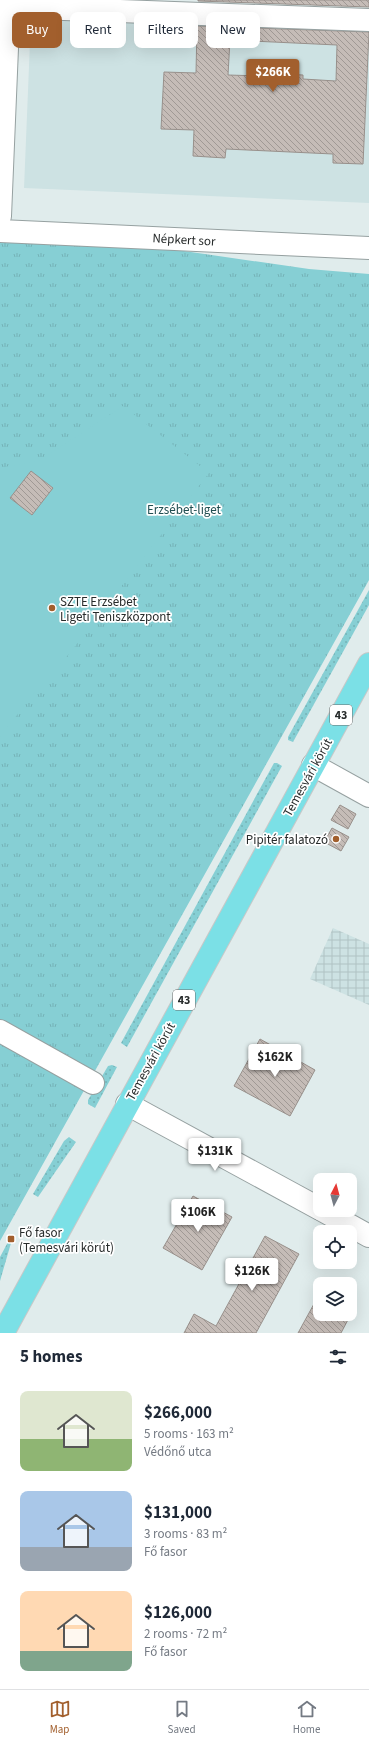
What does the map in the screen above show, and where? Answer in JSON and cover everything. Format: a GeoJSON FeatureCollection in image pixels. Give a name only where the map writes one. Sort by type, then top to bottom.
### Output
{"type":"FeatureCollection","features":[{"type":"Feature","properties":{"kind":"main road","name":"Temesvári körút"},"geometry":{"type":"LineString","coordinates":[[3,1333],[369,664]]}},
{"type":"Feature","properties":{"kind":"street"},"geometry":{"type":"LineString","coordinates":[[0,216],[9,3],[369,20]]}},
{"type":"Feature","properties":{"kind":"street","name":"Népkert sor"},"geometry":{"type":"LineString","coordinates":[[0,230],[369,248]]}},
{"type":"Feature","properties":{"kind":"street"},"geometry":{"type":"LineString","coordinates":[[313,766],[369,796]]}},
{"type":"Feature","properties":{"kind":"street"},"geometry":{"type":"LineString","coordinates":[[0,1031],[93,1083]]}},
{"type":"Feature","properties":{"kind":"street"},"geometry":{"type":"LineString","coordinates":[[127,1104],[313,1206]]}},
{"type":"Feature","properties":{"kind":"street"},"geometry":{"type":"LineString","coordinates":[[334,1217],[369,1236]]}},
{"type":"Feature","properties":{"kind":"shaded area"},"geometry":{"type":"Polygon","coordinates":[[[62,18],[70,19],[70,48],[126,48],[126,21],[134,21],[134,48],[198,48],[198,24],[206,24],[206,48],[260,48],[260,26],[369,31],[369,203],[24,188],[30,48],[62,48],[62,18]]]}},
{"type":"Feature","properties":{"kind":"shaded area"},"geometry":{"type":"Polygon","coordinates":[[[333,928],[369,944],[369,1005],[310,979],[333,928]]]}},
{"type":"Feature","properties":{"kind":"green space","name":"Erzsébet-liget"},"geometry":{"type":"Polygon","coordinates":[[[0,239],[149,246],[309,269],[369,274],[369,580],[0,1241],[0,239]]]}},
{"type":"Feature","properties":{"kind":"green space","name":"SZTE Erzsébet Ligeti Teniszközpont"},"geometry":{"type":"Polygon","coordinates":[[[123,406],[209,473],[69,654],[34,693],[0,737],[0,468],[40,460],[123,406]]]}},
{"type":"Feature","properties":{"kind":"green space"},"geometry":{"type":"Polygon","coordinates":[[[369,590],[369,605],[293,742],[288,740],[288,737],[369,590]]]}},
{"type":"Feature","properties":{"kind":"green space"},"geometry":{"type":"Polygon","coordinates":[[[274,763],[282,766],[127,1047],[121,1043],[274,763]]]}},
{"type":"Feature","properties":{"kind":"green space"},"geometry":{"type":"Polygon","coordinates":[[[112,1065],[117,1067],[95,1108],[88,1104],[88,1100],[108,1066],[112,1065]]]}},
{"type":"Feature","properties":{"kind":"green space"},"geometry":{"type":"Polygon","coordinates":[[[69,1137],[76,1142],[38,1197],[33,1194],[64,1141],[69,1137]]]}},
{"type":"Feature","properties":{"kind":"green space"},"geometry":{"type":"Polygon","coordinates":[[[8,1242],[11,1243],[0,1281],[0,1257],[8,1242]]]}},
{"type":"Feature","properties":{"kind":"building"},"geometry":{"type":"Polygon","coordinates":[[[369,0],[369,7],[198,1],[369,0]]]}},
{"type":"Feature","properties":{"kind":"building"},"geometry":{"type":"Polygon","coordinates":[[[198,26],[206,26],[206,48],[230,48],[228,75],[261,76],[262,73],[303,75],[303,79],[336,81],[337,45],[260,41],[260,28],[369,32],[363,164],[333,163],[333,154],[226,149],[225,158],[193,156],[194,130],[161,129],[164,72],[196,73],[198,26]]]}},
{"type":"Feature","properties":{"kind":"building"},"geometry":{"type":"Polygon","coordinates":[[[31,471],[53,488],[32,515],[10,498],[31,471]]]}},
{"type":"Feature","properties":{"kind":"building","name":"Pipitér falatozó"},"geometry":{"type":"Polygon","coordinates":[[[340,805],[356,814],[348,829],[331,820],[340,805]]]}},
{"type":"Feature","properties":{"kind":"building","name":"Pipitér falatozó"},"geometry":{"type":"Polygon","coordinates":[[[332,828],[349,837],[341,851],[324,842],[332,828]]]}},
{"type":"Feature","properties":{"kind":"building"},"geometry":{"type":"Polygon","coordinates":[[[260,1039],[315,1070],[290,1116],[234,1086],[260,1039]]]}},
{"type":"Feature","properties":{"kind":"building"},"geometry":{"type":"Polygon","coordinates":[[[193,1196],[232,1217],[202,1270],[163,1248],[193,1196]]]}},
{"type":"Feature","properties":{"kind":"building"},"geometry":{"type":"Polygon","coordinates":[[[265,1236],[299,1254],[256,1333],[184,1333],[194,1314],[216,1326],[265,1236]]]}},
{"type":"Feature","properties":{"kind":"building"},"geometry":{"type":"Polygon","coordinates":[[[313,1306],[313,1321],[347,1321],[341,1333],[298,1333],[313,1306]]]}},
{"type":"Feature","properties":{"kind":"place","name":"SZTE Erzsébet Ligeti Teniszközpont"},"geometry":{"type":"Point","coordinates":[52,608]}},
{"type":"Feature","properties":{"kind":"place","name":"Pipitér falatozó"},"geometry":{"type":"Point","coordinates":[336,839]}},
{"type":"Feature","properties":{"kind":"place","name":"Fő fasor (Temesvári körút)"},"geometry":{"type":"Point","coordinates":[11,1239]}}]}
